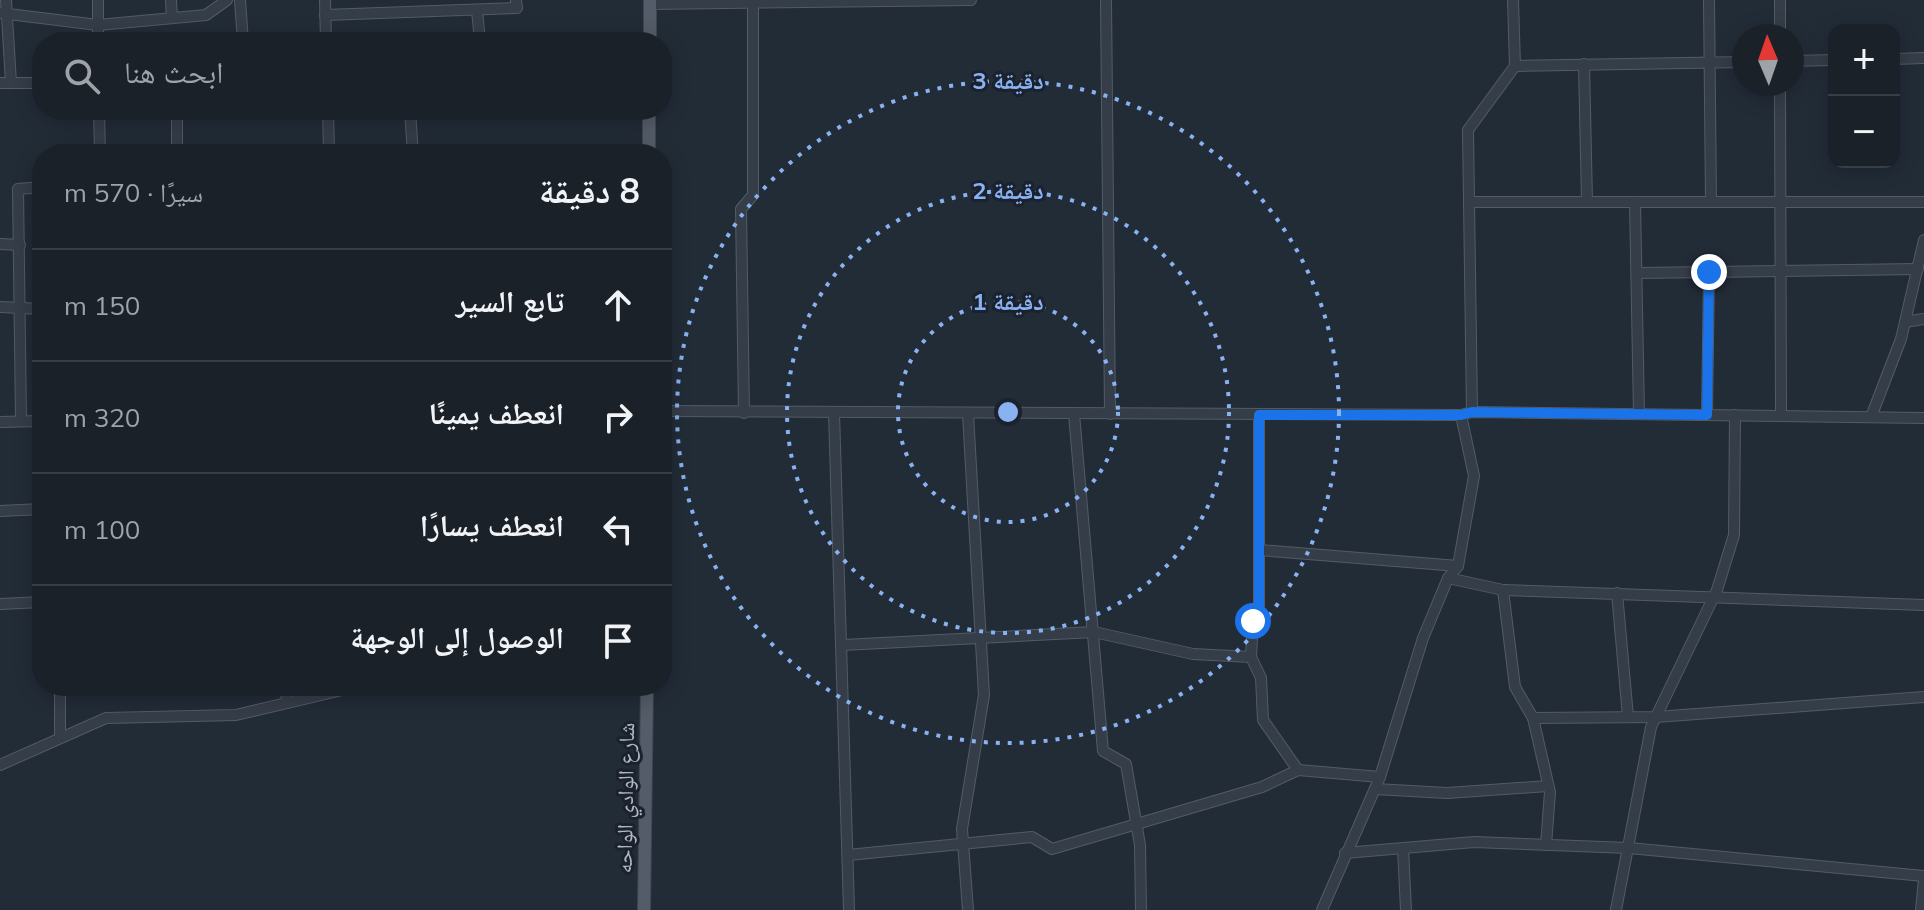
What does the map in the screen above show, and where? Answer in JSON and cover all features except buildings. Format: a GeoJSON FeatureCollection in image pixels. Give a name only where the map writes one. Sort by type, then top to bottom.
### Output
{"type":"FeatureCollection","features":[{"type":"Feature","properties":{"kind":"main road"},"geometry":{"type":"LineString","coordinates":[[650,2],[650,32]]}},
{"type":"Feature","properties":{"kind":"main road"},"geometry":{"type":"LineString","coordinates":[[649,120],[649,144]]}},
{"type":"Feature","properties":{"kind":"main road","name":"شارع الوادي الواحه"},"geometry":{"type":"LineString","coordinates":[[644,910],[647,696]]}},
{"type":"Feature","properties":{"kind":"street"},"geometry":{"type":"LineString","coordinates":[[6,0],[5,83],[32,83]]}},
{"type":"Feature","properties":{"kind":"street"},"geometry":{"type":"LineString","coordinates":[[98,0],[98,32]]}},
{"type":"Feature","properties":{"kind":"street"},"geometry":{"type":"LineString","coordinates":[[171,0],[172,18]]}},
{"type":"Feature","properties":{"kind":"street"},"geometry":{"type":"LineString","coordinates":[[4,14],[98,25],[206,15],[227,0]]}},
{"type":"Feature","properties":{"kind":"street"},"geometry":{"type":"LineString","coordinates":[[240,0],[242,32]]}},
{"type":"Feature","properties":{"kind":"street"},"geometry":{"type":"LineString","coordinates":[[325,0],[326,32]]}},
{"type":"Feature","properties":{"kind":"street"},"geometry":{"type":"LineString","coordinates":[[408,0],[409,12]]}},
{"type":"Feature","properties":{"kind":"street"},"geometry":{"type":"LineString","coordinates":[[325,15],[517,8],[516,0]]}},
{"type":"Feature","properties":{"kind":"street"},"geometry":{"type":"LineString","coordinates":[[650,2],[971,0]]}},
{"type":"Feature","properties":{"kind":"street"},"geometry":{"type":"LineString","coordinates":[[1106,0],[1110,414]]}},
{"type":"Feature","properties":{"kind":"street"},"geometry":{"type":"LineString","coordinates":[[1322,910],[1380,777],[1423,638],[1448,578],[1458,566],[1474,476],[1466,413],[1468,130],[1515,66],[1513,0]]}},
{"type":"Feature","properties":{"kind":"street"},"geometry":{"type":"LineString","coordinates":[[1709,0],[1711,202]]}},
{"type":"Feature","properties":{"kind":"street"},"geometry":{"type":"LineString","coordinates":[[1780,0],[1780,24]]}},
{"type":"Feature","properties":{"kind":"street"},"geometry":{"type":"LineString","coordinates":[[744,413],[741,209],[753,195],[753,2]]}},
{"type":"Feature","properties":{"kind":"street"},"geometry":{"type":"LineString","coordinates":[[477,10],[479,32]]}},
{"type":"Feature","properties":{"kind":"street"},"geometry":{"type":"LineString","coordinates":[[1900,59],[1924,58]]}},
{"type":"Feature","properties":{"kind":"street"},"geometry":{"type":"LineString","coordinates":[[1804,61],[1828,60]]}},
{"type":"Feature","properties":{"kind":"street"},"geometry":{"type":"LineString","coordinates":[[1515,66],[1732,62]]}},
{"type":"Feature","properties":{"kind":"street"},"geometry":{"type":"LineString","coordinates":[[1584,64],[1587,202]]}},
{"type":"Feature","properties":{"kind":"street"},"geometry":{"type":"LineString","coordinates":[[1780,96],[1781,416]]}},
{"type":"Feature","properties":{"kind":"street"},"geometry":{"type":"LineString","coordinates":[[99,120],[100,144]]}},
{"type":"Feature","properties":{"kind":"street"},"geometry":{"type":"LineString","coordinates":[[177,120],[177,144]]}},
{"type":"Feature","properties":{"kind":"street"},"geometry":{"type":"LineString","coordinates":[[328,120],[329,144]]}},
{"type":"Feature","properties":{"kind":"street"},"geometry":{"type":"LineString","coordinates":[[411,120],[412,144]]}},
{"type":"Feature","properties":{"kind":"street"},"geometry":{"type":"LineString","coordinates":[[21,421],[18,189],[32,188]]}},
{"type":"Feature","properties":{"kind":"street"},"geometry":{"type":"LineString","coordinates":[[1469,202],[1924,202]]}},
{"type":"Feature","properties":{"kind":"street"},"geometry":{"type":"LineString","coordinates":[[1635,202],[1639,414]]}},
{"type":"Feature","properties":{"kind":"street"},"geometry":{"type":"LineString","coordinates":[[1871,417],[1905,322],[1924,240]]}},
{"type":"Feature","properties":{"kind":"street"},"geometry":{"type":"LineString","coordinates":[[0,244],[20,245]]}},
{"type":"Feature","properties":{"kind":"street"},"geometry":{"type":"LineString","coordinates":[[1638,273],[1918,269]]}},
{"type":"Feature","properties":{"kind":"street"},"geometry":{"type":"LineString","coordinates":[[1707,415],[1709,272]]}},
{"type":"Feature","properties":{"kind":"street"},"geometry":{"type":"LineString","coordinates":[[0,307],[32,309]]}},
{"type":"Feature","properties":{"kind":"street"},"geometry":{"type":"LineString","coordinates":[[1905,322],[1924,319]]}},
{"type":"Feature","properties":{"kind":"street"},"geometry":{"type":"LineString","coordinates":[[672,411],[1259,415],[1466,413],[1924,418]]}},
{"type":"Feature","properties":{"kind":"street"},"geometry":{"type":"LineString","coordinates":[[834,413],[849,910]]}},
{"type":"Feature","properties":{"kind":"street"},"geometry":{"type":"LineString","coordinates":[[968,414],[984,695],[962,829],[968,910]]}},
{"type":"Feature","properties":{"kind":"street"},"geometry":{"type":"LineString","coordinates":[[1074,414],[1103,751],[1126,764],[1136,822],[1141,910]]}},
{"type":"Feature","properties":{"kind":"street"},"geometry":{"type":"LineString","coordinates":[[1259,415],[1259,607],[1253,621],[1251,657],[1261,678],[1263,720],[1298,770]]}},
{"type":"Feature","properties":{"kind":"street"},"geometry":{"type":"LineString","coordinates":[[1616,910],[1651,727],[1715,595],[1734,535],[1735,415]]}},
{"type":"Feature","properties":{"kind":"street"},"geometry":{"type":"LineString","coordinates":[[0,422],[32,421]]}},
{"type":"Feature","properties":{"kind":"street"},"geometry":{"type":"LineString","coordinates":[[0,511],[32,509]]}},
{"type":"Feature","properties":{"kind":"street"},"geometry":{"type":"LineString","coordinates":[[1259,550],[1458,566]]}},
{"type":"Feature","properties":{"kind":"street"},"geometry":{"type":"LineString","coordinates":[[1448,578],[1503,590],[1715,595],[1924,605]]}},
{"type":"Feature","properties":{"kind":"street"},"geometry":{"type":"LineString","coordinates":[[1503,590],[1515,687],[1533,718],[1548,786],[1546,845]]}},
{"type":"Feature","properties":{"kind":"street"},"geometry":{"type":"LineString","coordinates":[[1617,593],[1628,717]]}},
{"type":"Feature","properties":{"kind":"street"},"geometry":{"type":"LineString","coordinates":[[0,604],[32,602]]}},
{"type":"Feature","properties":{"kind":"street"},"geometry":{"type":"LineString","coordinates":[[843,645],[1094,632],[1193,654],[1251,657]]}},
{"type":"Feature","properties":{"kind":"street"},"geometry":{"type":"LineString","coordinates":[[60,696],[60,738]]}},
{"type":"Feature","properties":{"kind":"street"},"geometry":{"type":"LineString","coordinates":[[287,696],[287,703]]}},
{"type":"Feature","properties":{"kind":"street"},"geometry":{"type":"LineString","coordinates":[[0,765],[106,718],[236,715],[317,696]]}},
{"type":"Feature","properties":{"kind":"street"},"geometry":{"type":"LineString","coordinates":[[1533,718],[1656,717],[1924,697]]}},
{"type":"Feature","properties":{"kind":"street"},"geometry":{"type":"LineString","coordinates":[[848,855],[1032,837],[1052,849],[1262,787],[1298,770],[1380,777]]}},
{"type":"Feature","properties":{"kind":"street"},"geometry":{"type":"LineString","coordinates":[[1375,789],[1447,793],[1548,786]]}},
{"type":"Feature","properties":{"kind":"street"},"geometry":{"type":"LineString","coordinates":[[1345,853],[1474,842],[1629,848],[1924,877],[1921,910]]}},
{"type":"Feature","properties":{"kind":"street"},"geometry":{"type":"LineString","coordinates":[[1403,848],[1406,910]]}},
{"type":"Feature","properties":{"kind":"route"},"geometry":{"type":"LineString","coordinates":[[1253,621],[1259,607],[1259,415],[1461,415],[1472,412],[1707,415],[1709,272]]}}]}
